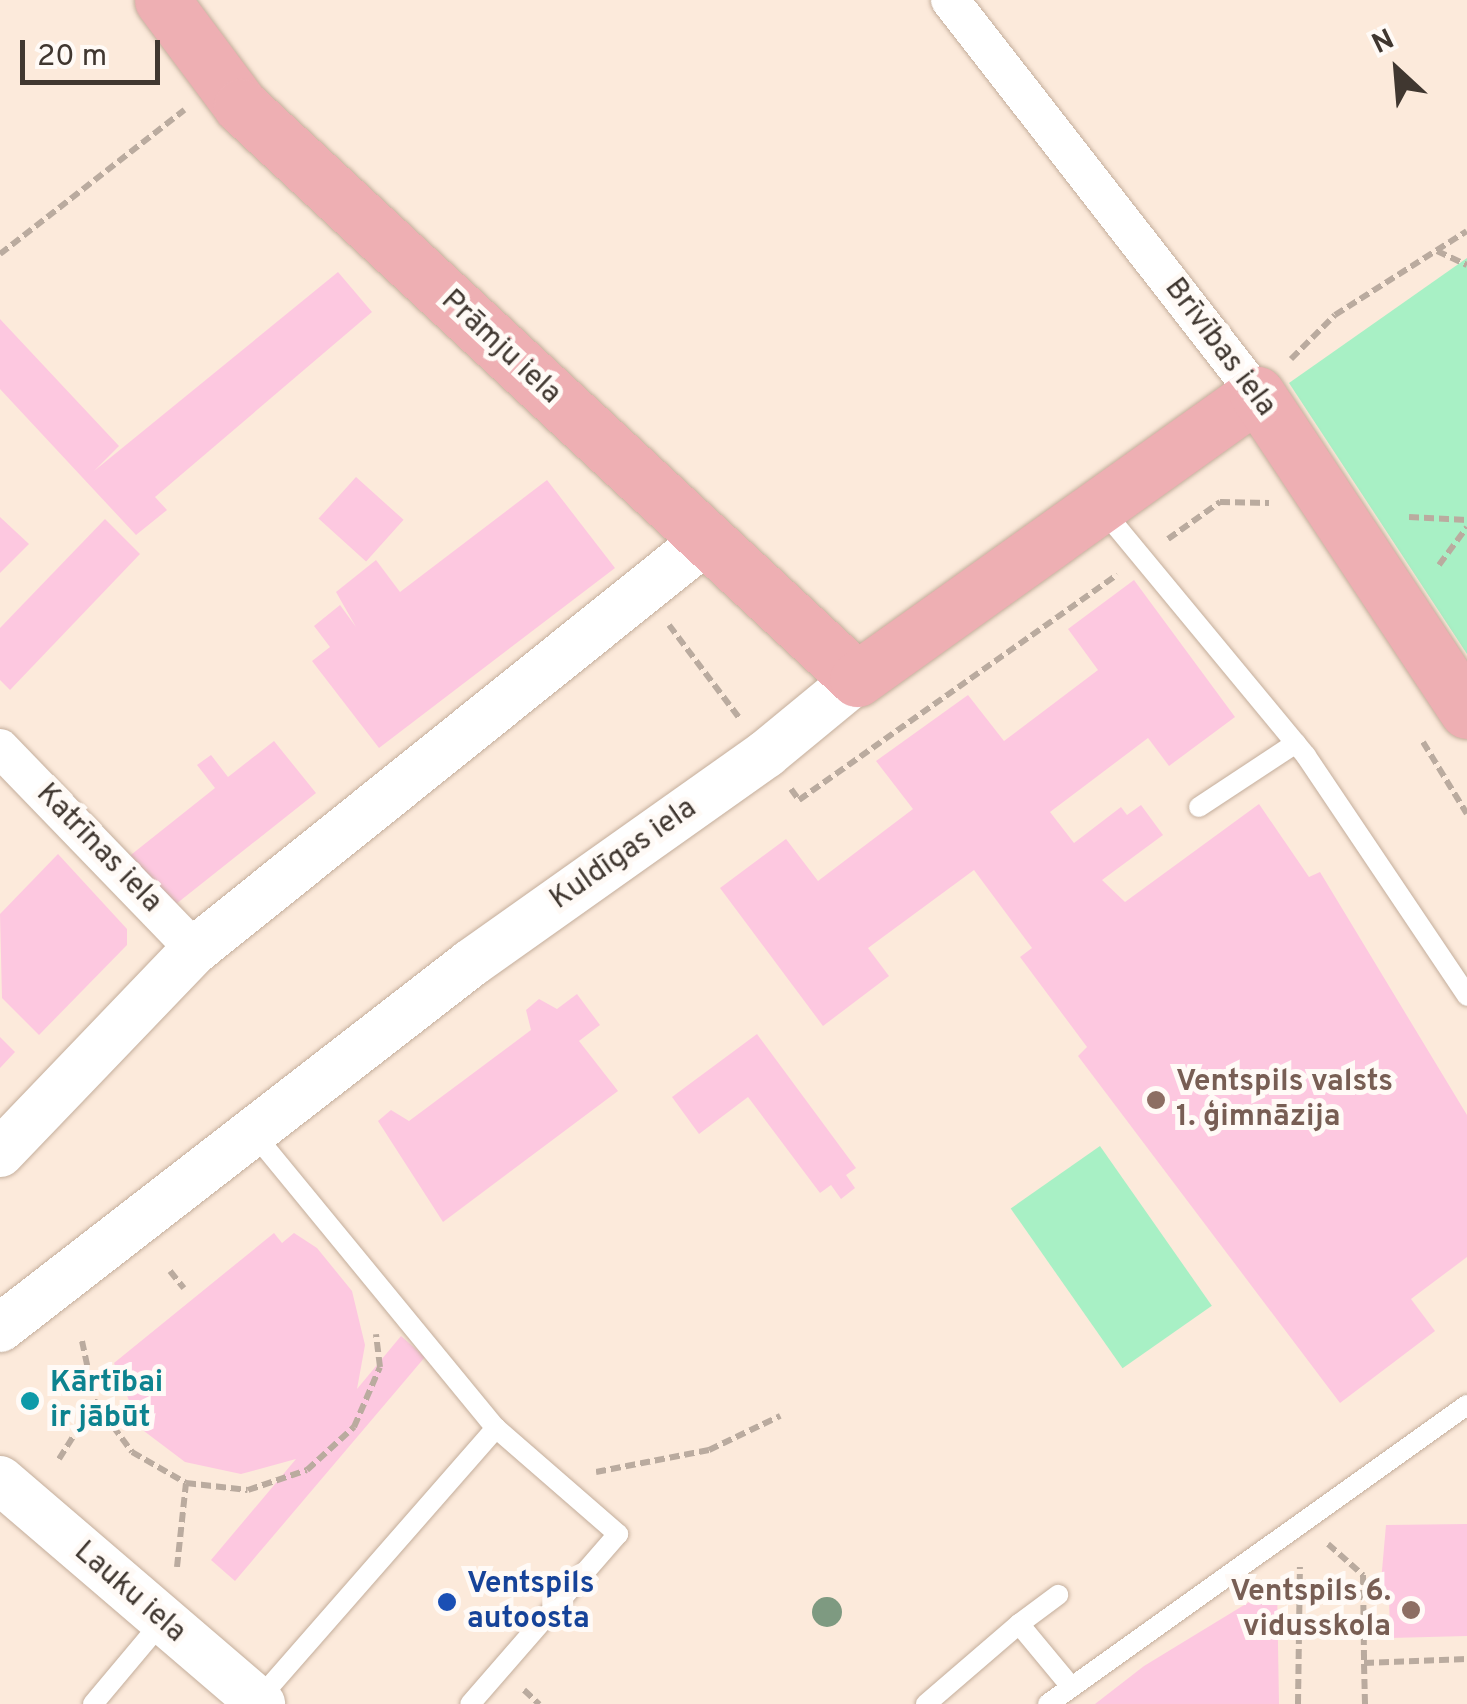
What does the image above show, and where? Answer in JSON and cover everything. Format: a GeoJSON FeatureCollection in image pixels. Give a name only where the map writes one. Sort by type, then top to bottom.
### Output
{"type":"FeatureCollection","features":[{"type":"Feature","properties":{"kind":"main road","name":"Prāmju iela"},"geometry":{"type":"LineString","coordinates":[[162,0],[242,106],[857,679]]}},
{"type":"Feature","properties":{"kind":"main road","name":"Kuldīgas iela"},"geometry":{"type":"LineString","coordinates":[[857,679],[1256,394]]}},
{"type":"Feature","properties":{"kind":"main road","name":"Brīvības iela"},"geometry":{"type":"LineString","coordinates":[[1256,394],[1467,711]]}},
{"type":"Feature","properties":{"kind":"street","name":"Brīvības iela"},"geometry":{"type":"LineString","coordinates":[[950,0],[1256,394]]}},
{"type":"Feature","properties":{"kind":"street"},"geometry":{"type":"LineString","coordinates":[[0,1153],[195,950],[705,541]]}},
{"type":"Feature","properties":{"kind":"street","name":"Kuldīgas iela"},"geometry":{"type":"LineString","coordinates":[[0,1328],[472,963],[766,754],[857,679]]}},
{"type":"Feature","properties":{"kind":"street","name":"Katrīnas iela"},"geometry":{"type":"LineString","coordinates":[[0,748],[195,950]]}},
{"type":"Feature","properties":{"kind":"street","name":"Lauku iela"},"geometry":{"type":"LineString","coordinates":[[0,1480],[162,1623],[259,1702]]}},
{"type":"Feature","properties":{"kind":"lane"},"geometry":{"type":"LineString","coordinates":[[1098,504],[1296,743],[1467,996]]}},
{"type":"Feature","properties":{"kind":"lane"},"geometry":{"type":"LineString","coordinates":[[1199,807],[1296,743]]}},
{"type":"Feature","properties":{"kind":"lane"},"geometry":{"type":"LineString","coordinates":[[254,1135],[496,1428],[618,1534],[470,1704]]}},
{"type":"Feature","properties":{"kind":"lane"},"geometry":{"type":"LineString","coordinates":[[1048,1704],[1068,1683],[1467,1405]]}},
{"type":"Feature","properties":{"kind":"lane"},"geometry":{"type":"LineString","coordinates":[[259,1702],[496,1428]]}},
{"type":"Feature","properties":{"kind":"lane"},"geometry":{"type":"LineString","coordinates":[[926,1704],[1018,1624],[1058,1595]]}},
{"type":"Feature","properties":{"kind":"lane"},"geometry":{"type":"LineString","coordinates":[[93,1704],[162,1623]]}},
{"type":"Feature","properties":{"kind":"lane"},"geometry":{"type":"LineString","coordinates":[[1018,1624],[1068,1683]]}},
{"type":"Feature","properties":{"kind":"path"},"geometry":{"type":"LineString","coordinates":[[178,91],[202,120]]}},
{"type":"Feature","properties":{"kind":"path"},"geometry":{"type":"LineString","coordinates":[[0,254],[189,106]]}},
{"type":"Feature","properties":{"kind":"path"},"geometry":{"type":"LineString","coordinates":[[1256,394],[1335,315],[1467,231]]}},
{"type":"Feature","properties":{"kind":"path"},"geometry":{"type":"LineString","coordinates":[[1437,251],[1467,265]]}},
{"type":"Feature","properties":{"kind":"path"},"geometry":{"type":"LineString","coordinates":[[643,589],[799,800],[1220,502],[1275,503]]}},
{"type":"Feature","properties":{"kind":"path"},"geometry":{"type":"LineString","coordinates":[[1409,517],[1467,523],[1439,565]]}},
{"type":"Feature","properties":{"kind":"path"},"geometry":{"type":"LineString","coordinates":[[1416,732],[1467,814]]}},
{"type":"Feature","properties":{"kind":"path"},"geometry":{"type":"LineString","coordinates":[[170,1270],[184,1288]]}},
{"type":"Feature","properties":{"kind":"path"},"geometry":{"type":"LineString","coordinates":[[82,1341],[96,1402],[132,1452],[186,1483],[248,1490],[307,1470],[332,1452],[375,1382],[372,1316]]}},
{"type":"Feature","properties":{"kind":"path"},"geometry":{"type":"LineString","coordinates":[[59,1458],[96,1402]]}},
{"type":"Feature","properties":{"kind":"path"},"geometry":{"type":"LineString","coordinates":[[556,1479],[709,1450],[780,1416]]}},
{"type":"Feature","properties":{"kind":"path"},"geometry":{"type":"LineString","coordinates":[[177,1567],[186,1483]]}},
{"type":"Feature","properties":{"kind":"path"},"geometry":{"type":"LineString","coordinates":[[1300,1521],[1363,1575],[1364,1704]]}},
{"type":"Feature","properties":{"kind":"path"},"geometry":{"type":"LineString","coordinates":[[1298,1704],[1300,1521]]}},
{"type":"Feature","properties":{"kind":"path"},"geometry":{"type":"LineString","coordinates":[[1364,1663],[1467,1659]]}},
{"type":"Feature","properties":{"kind":"green space"},"geometry":{"type":"Polygon","coordinates":[[[1467,258],[1467,654],[1289,383],[1467,258]]]}},
{"type":"Feature","properties":{"kind":"green space"},"geometry":{"type":"Polygon","coordinates":[[[1100,1146],[1212,1306],[1123,1368],[1011,1209],[1100,1146]]]}},
{"type":"Feature","properties":{"kind":"building"},"geometry":{"type":"Polygon","coordinates":[[[338,272],[372,312],[155,497],[167,510],[136,535],[0,389],[0,319],[119,446],[94,471],[338,272]]]}},
{"type":"Feature","properties":{"kind":"building"},"geometry":{"type":"Polygon","coordinates":[[[356,477],[404,520],[366,561],[319,519],[356,477]]]}},
{"type":"Feature","properties":{"kind":"building"},"geometry":{"type":"Polygon","coordinates":[[[547,480],[615,568],[379,748],[312,661],[330,647],[314,626],[340,605],[356,627],[336,592],[376,560],[400,592],[547,480]]]}},
{"type":"Feature","properties":{"kind":"building"},"geometry":{"type":"Polygon","coordinates":[[[0,517],[29,544],[0,573],[0,517]]]}},
{"type":"Feature","properties":{"kind":"building"},"geometry":{"type":"Polygon","coordinates":[[[105,519],[140,554],[10,690],[0,680],[0,628],[105,519]]]}},
{"type":"Feature","properties":{"kind":"building"},"geometry":{"type":"Polygon","coordinates":[[[1134,580],[1235,717],[1169,766],[1148,738],[1050,812],[1074,843],[1121,807],[1127,815],[1141,805],[1163,835],[1102,880],[1125,902],[1259,804],[1309,877],[1320,872],[1467,1115],[1467,1257],[1411,1299],[1435,1331],[1340,1403],[1078,1056],[1087,1047],[1020,957],[1032,948],[974,870],[868,948],[889,976],[823,1026],[720,888],[786,839],[818,881],[913,809],[876,761],[968,695],[1004,741],[1098,670],[1068,629],[1134,580]]]}},
{"type":"Feature","properties":{"kind":"building"},"geometry":{"type":"Polygon","coordinates":[[[274,741],[316,793],[171,908],[127,858],[215,788],[197,765],[211,755],[228,777],[274,741]]]}},
{"type":"Feature","properties":{"kind":"building"},"geometry":{"type":"Polygon","coordinates":[[[58,854],[127,929],[127,945],[39,1035],[2,998],[0,914],[58,854]]]}},
{"type":"Feature","properties":{"kind":"building"},"geometry":{"type":"Polygon","coordinates":[[[577,994],[600,1025],[579,1041],[618,1091],[443,1222],[378,1121],[391,1110],[409,1121],[531,1030],[526,1010],[539,999],[557,1009],[577,994]]]}},
{"type":"Feature","properties":{"kind":"building"},"geometry":{"type":"Polygon","coordinates":[[[757,1034],[856,1168],[846,1175],[855,1188],[841,1199],[831,1185],[820,1193],[748,1097],[699,1134],[672,1097],[757,1034]]]}},
{"type":"Feature","properties":{"kind":"building"},"geometry":{"type":"Polygon","coordinates":[[[0,1037],[15,1052],[0,1068],[0,1037]]]}},
{"type":"Feature","properties":{"kind":"building"},"geometry":{"type":"Polygon","coordinates":[[[274,1233],[282,1243],[294,1233],[317,1248],[352,1291],[365,1345],[357,1389],[401,1336],[425,1357],[235,1581],[211,1560],[296,1459],[241,1474],[185,1462],[140,1428],[114,1363],[274,1233]]]}},
{"type":"Feature","properties":{"kind":"building"},"geometry":{"type":"Polygon","coordinates":[[[1467,1524],[1467,1636],[1390,1638],[1389,1593],[1380,1593],[1386,1525],[1467,1524]]]}},
{"type":"Feature","properties":{"kind":"building"},"geometry":{"type":"Polygon","coordinates":[[[1277,1585],[1279,1704],[1095,1704],[1144,1666],[1277,1585]]]}},
{"type":"Feature","properties":{"kind":"place","name":"Ventspils valsts 1. ģimnāzija"},"geometry":{"type":"Point","coordinates":[1156,1100]}},
{"type":"Feature","properties":{"kind":"place","name":"Kārtībai ir jābūt"},"geometry":{"type":"Point","coordinates":[30,1401]}},
{"type":"Feature","properties":{"kind":"place","name":"Ventspils autoosta"},"geometry":{"type":"Point","coordinates":[447,1602]}},
{"type":"Feature","properties":{"kind":"place","name":"Ventspils 6. vidusskola"},"geometry":{"type":"Point","coordinates":[1411,1610]}}]}
